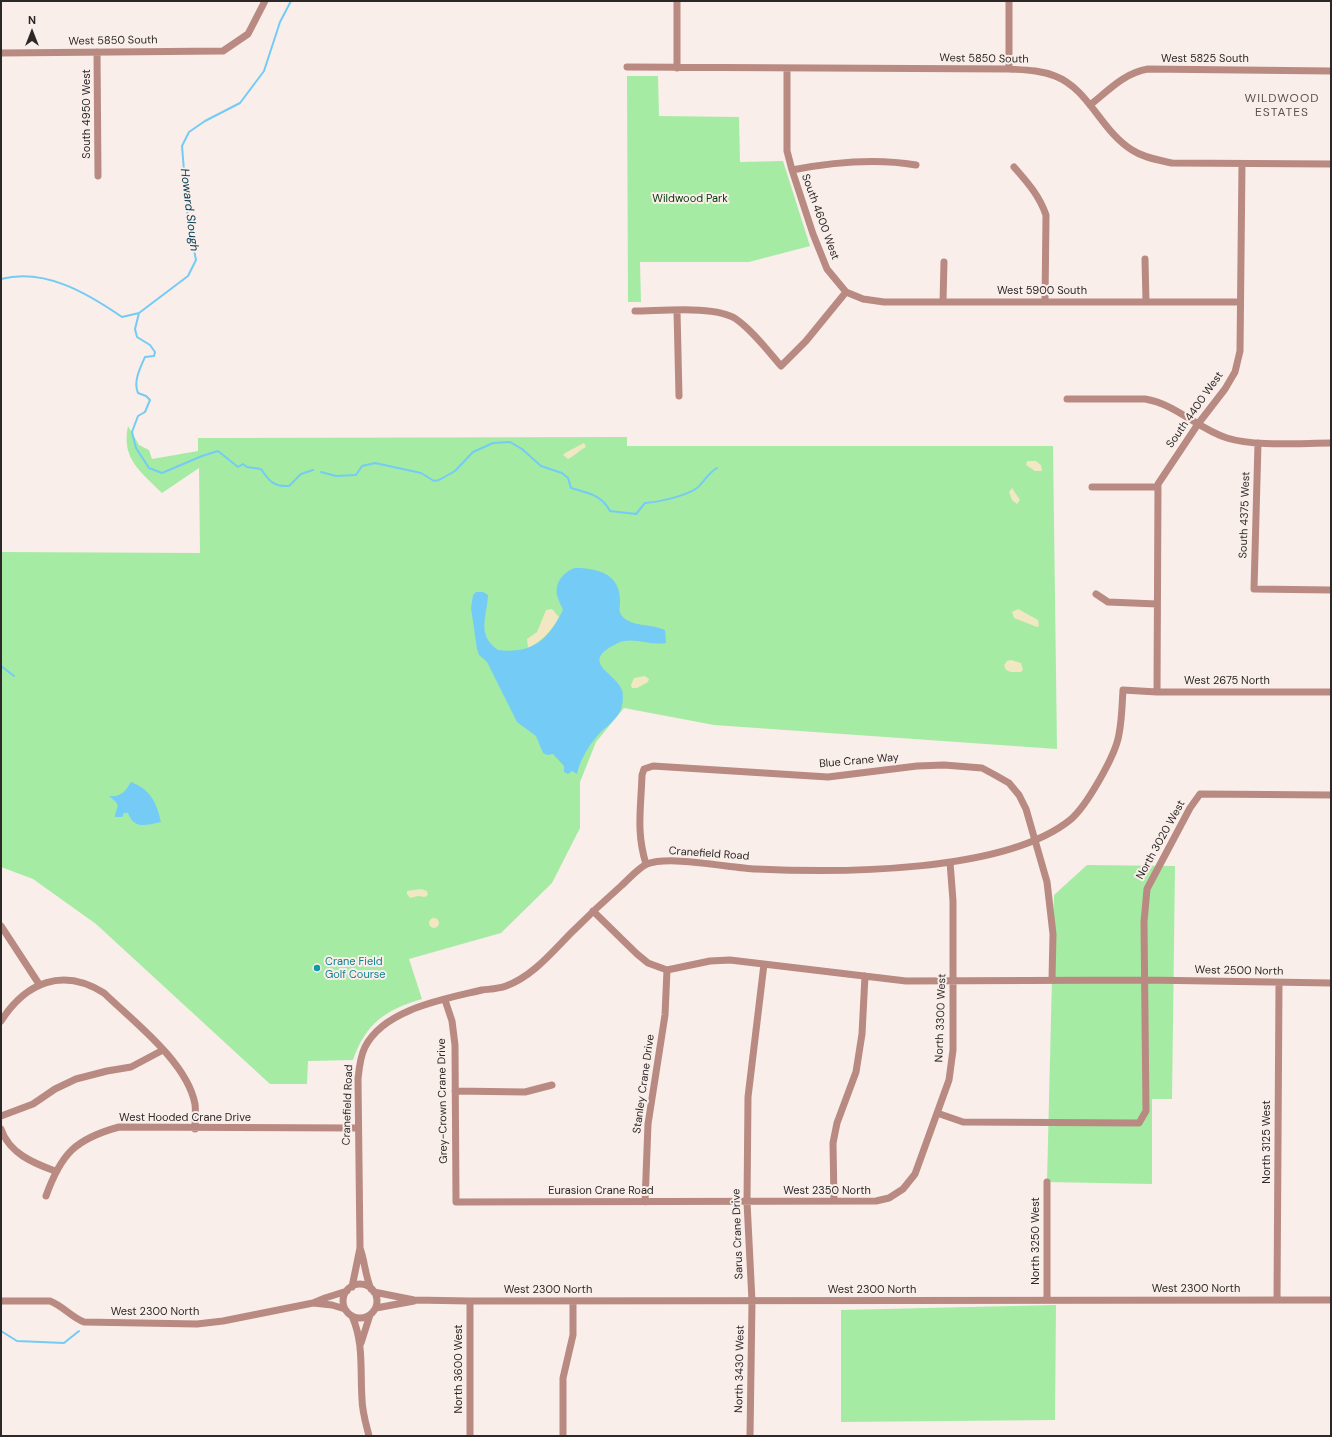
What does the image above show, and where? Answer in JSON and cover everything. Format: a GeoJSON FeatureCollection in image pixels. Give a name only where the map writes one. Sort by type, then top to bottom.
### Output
{"type":"FeatureCollection","features":[{"type":"Feature","properties":{"kind":"street","name":"West 5850 South"},"geometry":{"type":"LineString","coordinates":[[1,53],[223,51],[248,34],[265,1]]}},
{"type":"Feature","properties":{"kind":"street"},"geometry":{"type":"LineString","coordinates":[[677,1],[677,68]]}},
{"type":"Feature","properties":{"kind":"street"},"geometry":{"type":"LineString","coordinates":[[1008,1],[1009,69]]}},
{"type":"Feature","properties":{"kind":"street","name":"South 4950 West"},"geometry":{"type":"LineString","coordinates":[[98,52],[98,176]]}},
{"type":"Feature","properties":{"kind":"street","name":"West 5850 South"},"geometry":{"type":"LineString","coordinates":[[627,67],[1009,69],[1038,71],[1056,76],[1075,88],[1123,142],[1132,150],[1150,159],[1172,163],[1331,164]]}},
{"type":"Feature","properties":{"kind":"street","name":"South 4600 West"},"geometry":{"type":"LineString","coordinates":[[787,68],[787,151],[792,170],[813,234],[827,269],[846,292]]}},
{"type":"Feature","properties":{"kind":"street","name":"West 5825 South"},"geometry":{"type":"LineString","coordinates":[[1090,106],[1123,78],[1135,72],[1148,69],[1331,71]]}},
{"type":"Feature","properties":{"kind":"street"},"geometry":{"type":"LineString","coordinates":[[792,170],[837,163],[892,161],[916,165]]}},
{"type":"Feature","properties":{"kind":"street","name":"South 4400 West"},"geometry":{"type":"LineString","coordinates":[[1158,487],[1198,424],[1226,389],[1235,372],[1240,351],[1242,164]]}},
{"type":"Feature","properties":{"kind":"street"},"geometry":{"type":"LineString","coordinates":[[1014,167],[1035,191],[1042,202],[1046,215],[1045,302]]}},
{"type":"Feature","properties":{"kind":"street"},"geometry":{"type":"LineString","coordinates":[[1145,259],[1146,302]]}},
{"type":"Feature","properties":{"kind":"street"},"geometry":{"type":"LineString","coordinates":[[943,302],[944,262]]}},
{"type":"Feature","properties":{"kind":"street"},"geometry":{"type":"LineString","coordinates":[[635,311],[722,313],[735,318],[750,331],[781,366],[806,341],[846,292]]}},
{"type":"Feature","properties":{"kind":"street","name":"West 5900 South"},"geometry":{"type":"LineString","coordinates":[[846,292],[863,299],[884,302],[1240,302]]}},
{"type":"Feature","properties":{"kind":"street"},"geometry":{"type":"LineString","coordinates":[[677,311],[679,396]]}},
{"type":"Feature","properties":{"kind":"street"},"geometry":{"type":"LineString","coordinates":[[1067,399],[1145,399],[1157,401],[1171,407],[1198,424],[1227,438],[1240,442],[1331,444]]}},
{"type":"Feature","properties":{"kind":"street","name":"South 4375 West"},"geometry":{"type":"LineString","coordinates":[[1258,443],[1254,589],[1331,590]]}},
{"type":"Feature","properties":{"kind":"street"},"geometry":{"type":"LineString","coordinates":[[1092,487],[1158,487],[1157,692]]}},
{"type":"Feature","properties":{"kind":"street"},"geometry":{"type":"LineString","coordinates":[[1096,594],[1108,602],[1157,604]]}},
{"type":"Feature","properties":{"kind":"street","name":"West 2675 North"},"geometry":{"type":"LineString","coordinates":[[1123,690],[1157,692],[1331,692]]}},
{"type":"Feature","properties":{"kind":"street","name":"Cranefield Road"},"geometry":{"type":"LineString","coordinates":[[349,1289],[360,1248],[358,1080],[360,1061],[365,1047],[374,1034],[387,1021],[397,1015],[445,1000],[484,990],[504,987],[527,976],[593,911],[646,864],[671,861],[754,869],[840,871],[950,862],[1034,841],[1070,820],[1084,804],[1110,761],[1119,736],[1123,690]]}},
{"type":"Feature","properties":{"kind":"street","name":"Blue Crane Way"},"geometry":{"type":"LineString","coordinates":[[646,864],[639,831],[644,769],[658,766],[828,777],[917,766],[944,765],[982,768],[1008,784],[1019,795],[1026,809],[1047,882],[1053,934],[1052,980]]}},
{"type":"Feature","properties":{"kind":"street","name":"North 3020 West"},"geometry":{"type":"LineString","coordinates":[[1146,980],[1144,905],[1147,889],[1187,814],[1200,794],[1331,795]]}},
{"type":"Feature","properties":{"kind":"street","name":"North 3300 West"},"geometry":{"type":"LineString","coordinates":[[903,1189],[915,1174],[949,1080],[953,1050],[953,901],[950,862]]}},
{"type":"Feature","properties":{"kind":"street"},"geometry":{"type":"LineString","coordinates":[[593,911],[648,963],[667,970]]}},
{"type":"Feature","properties":{"kind":"street"},"geometry":{"type":"LineString","coordinates":[[1,926],[40,984]]}},
{"type":"Feature","properties":{"kind":"street","name":"West 2500 North"},"geometry":{"type":"LineString","coordinates":[[667,970],[710,961],[730,960],[906,981],[1146,980],[1331,983]]}},
{"type":"Feature","properties":{"kind":"street","name":"Sarus Crane Drive"},"geometry":{"type":"LineString","coordinates":[[752,1301],[747,1202],[748,1097],[764,964]]}},
{"type":"Feature","properties":{"kind":"street","name":"Stanley Crane Drive"},"geometry":{"type":"LineString","coordinates":[[645,1202],[648,1124],[665,1015],[667,970]]}},
{"type":"Feature","properties":{"kind":"street"},"geometry":{"type":"LineString","coordinates":[[834,1202],[833,1143],[837,1123],[856,1072],[862,1034],[865,976]]}},
{"type":"Feature","properties":{"kind":"street"},"geometry":{"type":"LineString","coordinates":[[1,1021],[8,1009],[26,993],[40,984],[53,980],[67,979],[80,981],[94,987],[104,993],[175,1062],[190,1087],[195,1105],[196,1129]]}},
{"type":"Feature","properties":{"kind":"street"},"geometry":{"type":"LineString","coordinates":[[937,1113],[963,1122],[1139,1122],[1146,1111],[1146,980]]}},
{"type":"Feature","properties":{"kind":"street","name":"North 3125 West"},"geometry":{"type":"LineString","coordinates":[[1277,1300],[1279,983]]}},
{"type":"Feature","properties":{"kind":"street","name":"Grey-Crown Crane Drive"},"geometry":{"type":"LineString","coordinates":[[445,1000],[452,1021],[455,1045],[456,1202]]}},
{"type":"Feature","properties":{"kind":"street"},"geometry":{"type":"LineString","coordinates":[[1,1116],[22,1109],[76,1080],[107,1071],[131,1067],[163,1050]]}},
{"type":"Feature","properties":{"kind":"street"},"geometry":{"type":"LineString","coordinates":[[455,1092],[525,1092],[552,1085]]}},
{"type":"Feature","properties":{"kind":"street","name":"West Hooded Crane Drive"},"geometry":{"type":"LineString","coordinates":[[46,1196],[55,1171],[69,1153],[84,1140],[100,1133],[119,1128],[358,1128]]}},
{"type":"Feature","properties":{"kind":"street"},"geometry":{"type":"LineString","coordinates":[[1,1129],[4,1139],[18,1152],[36,1164],[55,1171]]}},
{"type":"Feature","properties":{"kind":"street","name":"North 3250 West"},"geometry":{"type":"LineString","coordinates":[[1047,1182],[1047,1300]]}},
{"type":"Feature","properties":{"kind":"street","name":"West 2350 North"},"geometry":{"type":"LineString","coordinates":[[747,1202],[876,1201],[890,1198],[903,1189]]}},
{"type":"Feature","properties":{"kind":"street","name":"Eurasion Crane Road"},"geometry":{"type":"LineString","coordinates":[[456,1202],[747,1202]]}},
{"type":"Feature","properties":{"kind":"street","name":"Cranefield Road"},"geometry":{"type":"LineString","coordinates":[[360,1248],[363,1257],[365,1276],[372,1290]]}},
{"type":"Feature","properties":{"kind":"street"},"geometry":{"type":"LineString","coordinates":[[313,1303],[361,1285],[372,1290],[414,1300]]}},
{"type":"Feature","properties":{"kind":"street"},"geometry":{"type":"LineString","coordinates":[[345,1309],[343,1300],[349,1289]]}},
{"type":"Feature","properties":{"kind":"street"},"geometry":{"type":"LineString","coordinates":[[372,1290],[376,1297],[376,1308]]}},
{"type":"Feature","properties":{"kind":"street"},"geometry":{"type":"LineString","coordinates":[[361,1345],[370,1315],[376,1308],[414,1300]]}},
{"type":"Feature","properties":{"kind":"street","name":"West 2300 North"},"geometry":{"type":"LineString","coordinates":[[414,1300],[1331,1300]]}},
{"type":"Feature","properties":{"kind":"street","name":"West 2300 North"},"geometry":{"type":"LineString","coordinates":[[1,1301],[50,1301],[57,1304],[70,1315],[84,1322],[197,1324],[248,1316],[313,1303]]}},
{"type":"Feature","properties":{"kind":"street","name":"North 3600 West"},"geometry":{"type":"LineString","coordinates":[[470,1301],[470,1436]]}},
{"type":"Feature","properties":{"kind":"street"},"geometry":{"type":"LineString","coordinates":[[563,1436],[563,1378],[573,1335],[573,1301]]}},
{"type":"Feature","properties":{"kind":"street","name":"North 3430 West"},"geometry":{"type":"LineString","coordinates":[[750,1436],[752,1301]]}},
{"type":"Feature","properties":{"kind":"street"},"geometry":{"type":"LineString","coordinates":[[313,1303],[332,1305],[345,1309],[352,1316],[361,1345],[362,1401],[369,1436]]}},
{"type":"Feature","properties":{"kind":"street"},"geometry":{"type":"LineString","coordinates":[[352,1316],[361,1318],[370,1315]]}},
{"type":"Feature","properties":{"kind":"green space","name":"Wildwood Park"},"geometry":{"type":"Polygon","coordinates":[[[627,76],[658,76],[659,116],[739,117],[740,162],[783,161],[810,246],[749,262],[640,262],[641,302],[628,302],[627,76]]]}},
{"type":"Feature","properties":{"kind":"green space","name":"Crane Field Golf Course"},"geometry":{"type":"Polygon","coordinates":[[[128,426],[139,445],[149,450],[152,459],[198,451],[198,438],[627,437],[627,446],[1053,446],[1057,749],[714,725],[624,708],[596,742],[580,782],[580,828],[552,883],[501,933],[409,959],[422,999],[397,1008],[378,1020],[364,1036],[353,1060],[308,1061],[307,1084],[270,1084],[96,924],[33,879],[1,867],[1,552],[200,553],[199,468],[162,493],[134,464],[127,447],[128,426]]]}},
{"type":"Feature","properties":{"kind":"green space"},"geometry":{"type":"Polygon","coordinates":[[[1087,865],[1175,866],[1172,1099],[1152,1099],[1152,1184],[1047,1182],[1054,895],[1087,865]]]}},
{"type":"Feature","properties":{"kind":"green space"},"geometry":{"type":"Polygon","coordinates":[[[1,1198],[2,1199],[2,1297],[1,1297],[1,1198]]]}},
{"type":"Feature","properties":{"kind":"green space"},"geometry":{"type":"Polygon","coordinates":[[[1056,1305],[1055,1420],[841,1422],[841,1310],[1056,1305]]]}},
{"type":"Feature","properties":{"kind":"sand"},"geometry":{"type":"Polygon","coordinates":[[[584,443],[586,447],[570,458],[568,459],[563,455],[565,453],[584,443]]]}},
{"type":"Feature","properties":{"kind":"sand"},"geometry":{"type":"Polygon","coordinates":[[[1027,461],[1036,461],[1041,465],[1042,471],[1035,471],[1026,465],[1027,461]]]}},
{"type":"Feature","properties":{"kind":"sand"},"geometry":{"type":"Polygon","coordinates":[[[1012,488],[1020,500],[1017,504],[1012,500],[1009,492],[1012,488]]]}},
{"type":"Feature","properties":{"kind":"sand"},"geometry":{"type":"Polygon","coordinates":[[[552,609],[559,617],[556,622],[546,635],[528,648],[527,639],[537,632],[546,610],[552,609]]]}},
{"type":"Feature","properties":{"kind":"sand"},"geometry":{"type":"Polygon","coordinates":[[[1018,609],[1038,620],[1039,626],[1037,627],[1014,618],[1012,612],[1018,609]]]}},
{"type":"Feature","properties":{"kind":"sand"},"geometry":{"type":"Polygon","coordinates":[[[1011,660],[1021,663],[1023,670],[1021,672],[1011,672],[1006,670],[1004,665],[1007,661],[1011,660]]]}},
{"type":"Feature","properties":{"kind":"sand"},"geometry":{"type":"Polygon","coordinates":[[[645,676],[649,679],[648,682],[637,688],[632,688],[631,685],[634,678],[645,676]]]}},
{"type":"Feature","properties":{"kind":"sand"},"geometry":{"type":"Polygon","coordinates":[[[421,889],[427,891],[428,895],[425,897],[418,896],[410,898],[407,894],[407,891],[421,889]]]}},
{"type":"Feature","properties":{"kind":"sand"},"geometry":{"type":"Polygon","coordinates":[[[432,918],[436,918],[439,923],[436,928],[432,928],[429,925],[429,921],[432,918]]]}},
{"type":"Feature","properties":{"kind":"water"},"geometry":{"type":"Polygon","coordinates":[[[575,568],[592,569],[606,574],[617,585],[622,616],[626,620],[636,624],[665,630],[666,643],[660,644],[630,640],[624,641],[606,650],[601,656],[600,661],[602,667],[617,682],[622,690],[622,707],[617,717],[597,736],[590,745],[582,759],[577,774],[572,771],[568,774],[564,772],[564,766],[553,754],[547,755],[543,753],[536,736],[517,722],[487,662],[479,655],[471,608],[473,595],[476,592],[483,592],[488,595],[484,625],[487,638],[491,644],[498,650],[510,651],[530,647],[545,637],[563,610],[558,600],[558,583],[567,572],[575,568]]]}},
{"type":"Feature","properties":{"kind":"water"},"geometry":{"type":"Polygon","coordinates":[[[131,782],[138,785],[152,798],[161,822],[146,825],[137,824],[128,813],[124,813],[122,817],[115,817],[118,806],[109,796],[120,795],[127,789],[131,782]]]}},
{"type":"Feature","properties":{"kind":"waterway","name":"Howard Slough"},"geometry":{"type":"LineString","coordinates":[[1,279],[17,276],[34,277],[65,285],[95,299],[122,317],[139,313],[188,276],[196,260],[188,220],[182,146],[189,132],[205,121],[240,103],[264,71],[280,22],[291,1]]}},
{"type":"Feature","properties":{"kind":"waterway"},"geometry":{"type":"LineString","coordinates":[[139,313],[135,329],[137,337],[150,345],[155,352],[154,356],[145,357],[138,375],[136,384],[138,393],[146,396],[150,400],[145,412],[138,416],[132,432],[136,448],[149,468],[162,473],[218,451],[238,467],[243,464],[247,467],[261,469],[269,480],[279,485],[289,486],[301,474],[313,470]]}},
{"type":"Feature","properties":{"kind":"waterway"},"geometry":{"type":"LineString","coordinates":[[321,472],[336,476],[356,475],[362,466],[375,463],[421,473],[434,481],[439,480],[455,471],[473,452],[493,443],[510,442],[522,449],[541,466],[562,473],[568,478],[571,488],[593,495],[602,501],[610,511],[636,514],[645,503],[672,498],[692,491],[717,468]]}},
{"type":"Feature","properties":{"kind":"waterway"},"geometry":{"type":"LineString","coordinates":[[1,666],[14,676]]}},
{"type":"Feature","properties":{"kind":"waterway"},"geometry":{"type":"LineString","coordinates":[[1,1331],[17,1341],[64,1343],[79,1331]]}},
{"type":"Feature","properties":{"kind":"place","name":"Crane Field Golf Course"},"geometry":{"type":"Point","coordinates":[317,968]}},
{"type":"Feature","properties":{"kind":"district","name":"WILDWOOD ESTATES"},"geometry":{"type":"Point","coordinates":[1282,106]}}]}
